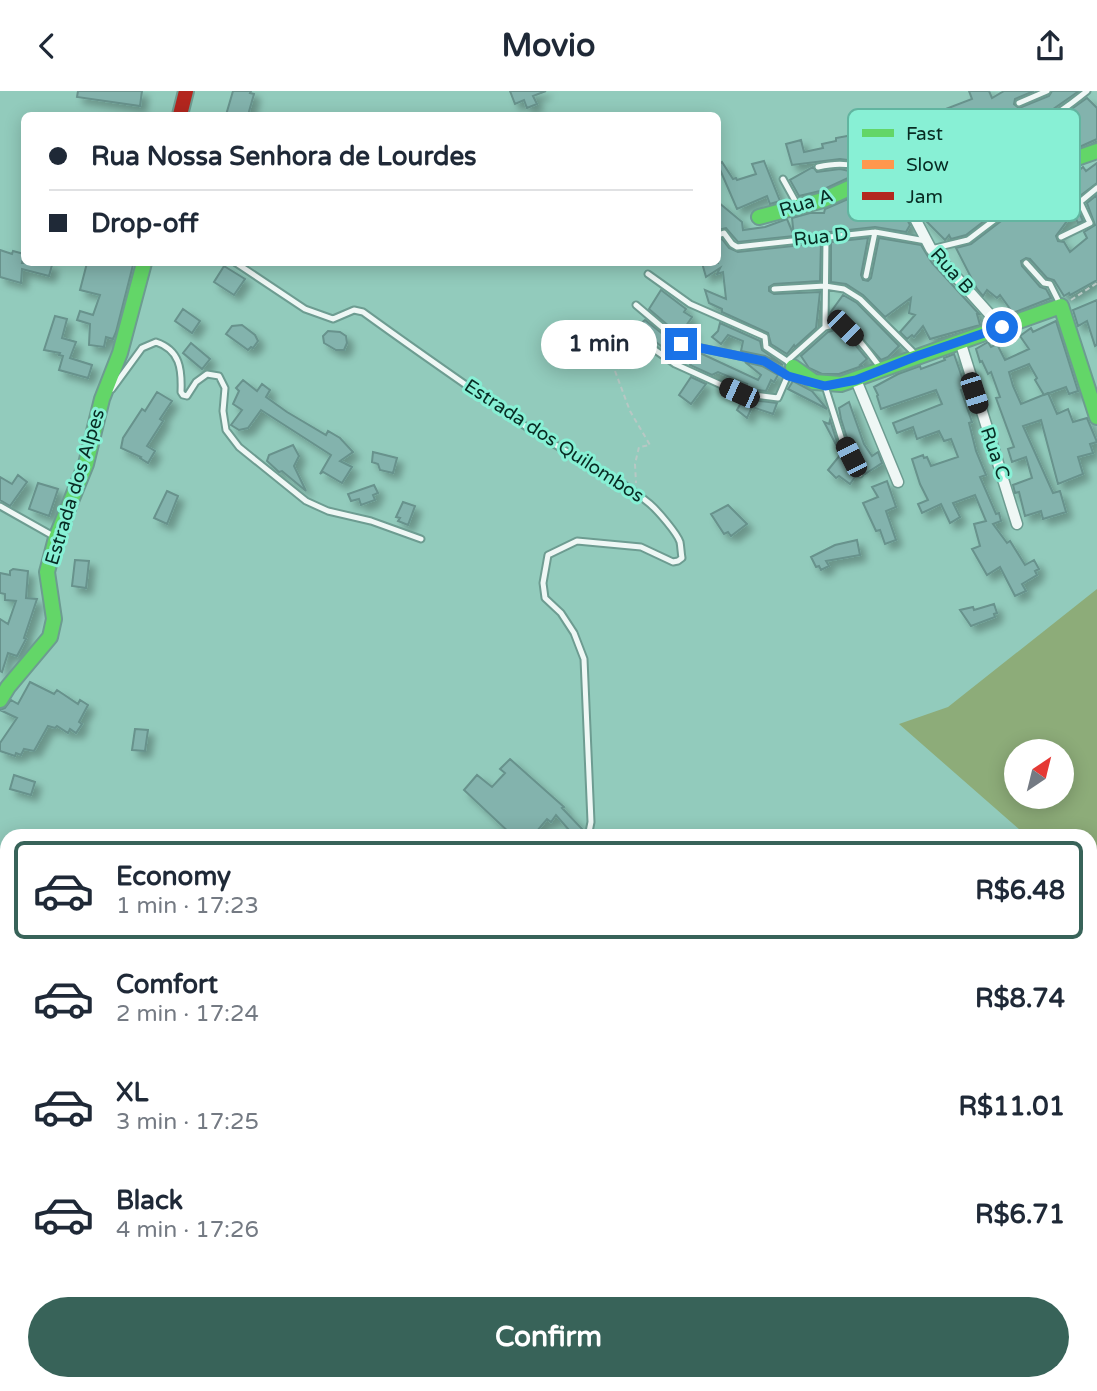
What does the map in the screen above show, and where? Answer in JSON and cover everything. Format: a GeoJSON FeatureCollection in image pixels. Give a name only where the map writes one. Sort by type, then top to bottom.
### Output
{"type":"FeatureCollection","features":[{"type":"Feature","properties":{"kind":"street"},"geometry":{"type":"LineString","coordinates":[[181,112],[186,91]]}},
{"type":"Feature","properties":{"kind":"street","name":"Rua A"},"geometry":{"type":"LineString","coordinates":[[1080,157],[1097,151]]}},
{"type":"Feature","properties":{"kind":"street","name":"Rua A"},"geometry":{"type":"LineString","coordinates":[[759,217],[823,200],[848,189]]}},
{"type":"Feature","properties":{"kind":"street","name":"Rua B"},"geometry":{"type":"LineString","coordinates":[[914,221],[929,245],[1002,327]]}},
{"type":"Feature","properties":{"kind":"street","name":"Estrada dos Alpes"},"geometry":{"type":"LineString","coordinates":[[0,700],[50,637],[54,619],[47,572],[56,538],[86,464],[102,399],[125,334],[144,266]]}},
{"type":"Feature","properties":{"kind":"street"},"geometry":{"type":"LineString","coordinates":[[789,368],[804,379],[825,386],[856,380],[1061,306],[1097,417]]}},
{"type":"Feature","properties":{"kind":"street","name":"Rua C"},"geometry":{"type":"LineString","coordinates":[[960,341],[1017,524]]}},
{"type":"Feature","properties":{"kind":"street"},"geometry":{"type":"LineString","coordinates":[[856,380],[898,482]]}},
{"type":"Feature","properties":{"kind":"lane"},"geometry":{"type":"LineString","coordinates":[[1019,103],[1047,91]]}},
{"type":"Feature","properties":{"kind":"lane"},"geometry":{"type":"LineString","coordinates":[[1061,109],[1087,91]]}},
{"type":"Feature","properties":{"kind":"lane"},"geometry":{"type":"LineString","coordinates":[[818,167],[835,163],[848,164]]}},
{"type":"Feature","properties":{"kind":"lane"},"geometry":{"type":"LineString","coordinates":[[783,179],[798,206]]}},
{"type":"Feature","properties":{"kind":"lane"},"geometry":{"type":"LineString","coordinates":[[1061,237],[1090,223],[1080,202],[1097,188]]}},
{"type":"Feature","properties":{"kind":"lane","name":"Rua D"},"geometry":{"type":"LineString","coordinates":[[721,235],[737,247],[875,232],[929,245],[968,240],[993,221]]}},
{"type":"Feature","properties":{"kind":"lane"},"geometry":{"type":"LineString","coordinates":[[866,276],[875,232]]}},
{"type":"Feature","properties":{"kind":"lane"},"geometry":{"type":"LineString","coordinates":[[825,327],[826,239]]}},
{"type":"Feature","properties":{"kind":"lane"},"geometry":{"type":"LineString","coordinates":[[1026,263],[1044,283],[1050,284],[1061,306]]}},
{"type":"Feature","properties":{"kind":"lane","name":"Estrada dos Quilombos"},"geometry":{"type":"LineString","coordinates":[[240,266],[305,309],[333,319],[354,310],[363,312],[530,429],[593,464],[637,494],[653,506],[679,540],[682,558],[678,562],[641,547],[577,541],[548,555],[543,583],[545,598],[561,613],[574,633],[584,659],[590,829]]}},
{"type":"Feature","properties":{"kind":"lane"},"geometry":{"type":"LineString","coordinates":[[648,274],[690,304],[765,337],[766,347],[789,368]]}},
{"type":"Feature","properties":{"kind":"lane"},"geometry":{"type":"LineString","coordinates":[[774,289],[825,286],[844,289],[860,299],[917,356]]}},
{"type":"Feature","properties":{"kind":"lane"},"geometry":{"type":"LineString","coordinates":[[636,305],[681,344],[789,368]]}},
{"type":"Feature","properties":{"kind":"lane"},"geometry":{"type":"LineString","coordinates":[[628,331],[675,364],[739,393],[778,398],[789,368],[825,327],[840,325],[845,328],[867,349],[882,369]]}},
{"type":"Feature","properties":{"kind":"lane"},"geometry":{"type":"LineString","coordinates":[[102,399],[142,348],[156,342],[166,346],[179,360],[183,395],[187,395],[196,382],[207,374],[219,376],[225,388],[223,411],[226,430],[239,447],[306,501],[328,511],[371,521],[421,538]]}},
{"type":"Feature","properties":{"kind":"lane"},"geometry":{"type":"LineString","coordinates":[[825,386],[842,440],[860,474]]}},
{"type":"Feature","properties":{"kind":"lane"},"geometry":{"type":"LineString","coordinates":[[0,506],[56,538]]}},
{"type":"Feature","properties":{"kind":"path"},"geometry":{"type":"LineString","coordinates":[[1061,306],[1097,283]]}},
{"type":"Feature","properties":{"kind":"path"},"geometry":{"type":"LineString","coordinates":[[634,354],[615,371],[630,411],[650,445],[639,447],[635,464],[637,494]]}},
{"type":"Feature","properties":{"kind":"green space"},"geometry":{"type":"Polygon","coordinates":[[[1097,589],[1097,829],[1019,829],[899,724],[948,707],[1097,589]]]}},
{"type":"Feature","properties":{"kind":"building"},"geometry":{"type":"Polygon","coordinates":[[[78,91],[142,91],[140,106],[77,97],[78,91]]]}},
{"type":"Feature","properties":{"kind":"building"},"geometry":{"type":"Polygon","coordinates":[[[233,91],[251,91],[250,93],[254,94],[249,112],[227,112],[233,91]]]}},
{"type":"Feature","properties":{"kind":"building"},"geometry":{"type":"Polygon","coordinates":[[[510,91],[546,91],[533,96],[537,104],[527,108],[524,100],[515,104],[510,91]]]}},
{"type":"Feature","properties":{"kind":"building"},"geometry":{"type":"Polygon","coordinates":[[[969,91],[989,91],[992,98],[1004,91],[1034,91],[1015,99],[1014,104],[1019,108],[1049,96],[1052,91],[1079,91],[1053,109],[946,109],[972,99],[969,91]]]}},
{"type":"Feature","properties":{"kind":"building"},"geometry":{"type":"Polygon","coordinates":[[[1087,98],[1097,108],[1097,139],[1080,147],[1080,109],[1072,109],[1087,98]]]}},
{"type":"Feature","properties":{"kind":"building"},"geometry":{"type":"Polygon","coordinates":[[[848,136],[848,160],[792,165],[786,144],[801,140],[804,152],[823,148],[822,144],[836,141],[836,138],[848,136]]]}},
{"type":"Feature","properties":{"kind":"building"},"geometry":{"type":"Polygon","coordinates":[[[764,161],[780,201],[770,204],[767,196],[737,209],[721,172],[721,163],[733,179],[737,180],[756,174],[752,164],[764,161]]]}},
{"type":"Feature","properties":{"kind":"building"},"geometry":{"type":"Polygon","coordinates":[[[1097,163],[1097,183],[1080,196],[1080,170],[1083,167],[1086,171],[1097,163]]]}},
{"type":"Feature","properties":{"kind":"building"},"geometry":{"type":"Polygon","coordinates":[[[813,167],[817,172],[848,171],[848,178],[820,191],[799,196],[790,180],[813,167]]]}},
{"type":"Feature","properties":{"kind":"building"},"geometry":{"type":"Polygon","coordinates":[[[1097,195],[1097,280],[1070,295],[1069,293],[1064,296],[1054,280],[1047,278],[1026,258],[1021,261],[1022,266],[1040,287],[1046,289],[1051,298],[1013,313],[1000,295],[997,298],[987,290],[983,296],[977,289],[956,248],[971,244],[1001,221],[1067,221],[1056,236],[1070,252],[1087,238],[1084,232],[1095,225],[1087,203],[1097,195]]]}},
{"type":"Feature","properties":{"kind":"building"},"geometry":{"type":"Polygon","coordinates":[[[848,199],[848,221],[908,221],[910,225],[906,232],[875,227],[794,236],[792,218],[810,213],[824,213],[825,209],[848,199]]]}},
{"type":"Feature","properties":{"kind":"building"},"geometry":{"type":"Polygon","coordinates":[[[721,204],[742,222],[743,230],[765,227],[787,219],[794,236],[738,242],[726,228],[721,229],[721,204]]]}},
{"type":"Feature","properties":{"kind":"building"},"geometry":{"type":"Polygon","coordinates":[[[926,221],[984,221],[966,235],[951,239],[949,235],[945,240],[926,221]]]}},
{"type":"Feature","properties":{"kind":"building"},"geometry":{"type":"Polygon","coordinates":[[[868,238],[861,275],[863,280],[868,281],[871,278],[879,238],[921,245],[932,263],[979,314],[980,325],[930,339],[923,326],[914,337],[912,335],[907,339],[900,332],[915,315],[909,313],[911,298],[885,317],[863,295],[846,284],[831,282],[831,242],[868,238]]]}},
{"type":"Feature","properties":{"kind":"building"},"geometry":{"type":"Polygon","coordinates":[[[721,239],[729,248],[738,252],[821,243],[820,281],[774,284],[769,287],[769,291],[774,294],[820,292],[816,328],[787,354],[771,344],[768,333],[722,312],[722,309],[709,303],[705,290],[726,299],[723,272],[717,274],[720,268],[706,277],[703,266],[721,266],[721,239]]]}},
{"type":"Feature","properties":{"kind":"building"},"geometry":{"type":"Polygon","coordinates":[[[0,250],[12,254],[13,251],[21,253],[21,266],[52,266],[49,276],[22,269],[21,283],[0,277],[0,250]]]}},
{"type":"Feature","properties":{"kind":"building"},"geometry":{"type":"Polygon","coordinates":[[[86,266],[132,266],[116,332],[113,339],[106,337],[104,347],[89,345],[90,324],[77,320],[80,311],[93,315],[100,295],[80,290],[86,266]]]}},
{"type":"Feature","properties":{"kind":"building"},"geometry":{"type":"Polygon","coordinates":[[[224,266],[245,279],[234,295],[214,282],[224,266]]]}},
{"type":"Feature","properties":{"kind":"building"},"geometry":{"type":"Polygon","coordinates":[[[661,290],[692,317],[686,326],[694,331],[689,340],[684,339],[649,309],[661,290]]]}},
{"type":"Feature","properties":{"kind":"building"},"geometry":{"type":"Polygon","coordinates":[[[843,295],[857,303],[899,346],[888,357],[881,360],[849,324],[830,320],[830,313],[843,295]]]}},
{"type":"Feature","properties":{"kind":"building"},"geometry":{"type":"Polygon","coordinates":[[[1097,300],[1095,346],[1087,321],[1078,326],[1073,310],[1097,300]]]}},
{"type":"Feature","properties":{"kind":"building"},"geometry":{"type":"Polygon","coordinates":[[[183,309],[200,321],[192,333],[175,321],[183,309]]]}},
{"type":"Feature","properties":{"kind":"building"},"geometry":{"type":"Polygon","coordinates":[[[55,316],[67,319],[62,338],[76,342],[70,358],[92,365],[88,378],[59,370],[63,356],[44,350],[55,316]]]}},
{"type":"Feature","properties":{"kind":"building"},"geometry":{"type":"Polygon","coordinates":[[[645,320],[683,350],[678,359],[652,339],[640,324],[645,320]]]}},
{"type":"Feature","properties":{"kind":"building"},"geometry":{"type":"Polygon","coordinates":[[[1056,321],[1078,391],[1069,394],[1066,387],[1048,393],[1057,414],[1068,409],[1073,422],[1087,418],[1097,442],[1090,444],[1093,453],[1078,457],[1083,474],[1058,484],[1041,420],[1023,426],[1053,493],[1060,491],[1066,512],[1043,519],[1041,511],[1025,516],[1019,492],[1015,493],[1013,485],[1032,478],[1026,457],[1012,462],[1008,449],[1014,447],[996,398],[1000,397],[991,372],[988,374],[982,361],[980,362],[976,349],[988,342],[991,347],[997,344],[1005,360],[1029,349],[1020,336],[1031,328],[1033,332],[1056,321]],[[1029,364],[1009,372],[1021,404],[1044,395],[1029,364]]]}},
{"type":"Feature","properties":{"kind":"building"},"geometry":{"type":"Polygon","coordinates":[[[720,323],[760,341],[762,350],[783,365],[765,356],[741,351],[743,341],[728,335],[721,344],[712,337],[718,331],[720,323]]]}},
{"type":"Feature","properties":{"kind":"building"},"geometry":{"type":"Polygon","coordinates":[[[242,325],[255,335],[258,341],[248,350],[226,334],[232,326],[242,325]]]}},
{"type":"Feature","properties":{"kind":"building"},"geometry":{"type":"Polygon","coordinates":[[[835,330],[848,336],[867,359],[860,365],[862,366],[839,374],[822,374],[809,368],[801,356],[828,332],[835,330]]]}},
{"type":"Feature","properties":{"kind":"building"},"geometry":{"type":"Polygon","coordinates":[[[328,331],[340,332],[346,336],[344,350],[336,350],[324,343],[323,336],[328,331]]]}},
{"type":"Feature","properties":{"kind":"building"},"geometry":{"type":"Polygon","coordinates":[[[191,343],[210,359],[202,369],[183,353],[191,343]]]}},
{"type":"Feature","properties":{"kind":"building"},"geometry":{"type":"Polygon","coordinates":[[[700,353],[758,380],[761,375],[745,362],[762,366],[778,375],[774,382],[771,380],[766,391],[748,389],[745,387],[747,384],[718,372],[712,375],[690,365],[700,353]]]}},
{"type":"Feature","properties":{"kind":"building"},"geometry":{"type":"Polygon","coordinates":[[[954,354],[966,389],[961,390],[972,422],[969,423],[976,451],[986,475],[980,477],[1001,521],[993,524],[1007,543],[1010,541],[1025,565],[1034,560],[1039,569],[1035,571],[1037,575],[1022,584],[1026,591],[1015,596],[1000,567],[987,575],[972,549],[980,546],[974,524],[986,521],[975,495],[953,503],[960,517],[950,523],[941,504],[922,513],[918,504],[928,500],[912,459],[923,455],[931,466],[958,457],[951,439],[944,441],[939,431],[917,439],[913,427],[897,433],[893,423],[942,404],[936,390],[881,409],[874,387],[898,374],[920,366],[921,369],[954,354]]]}},
{"type":"Feature","properties":{"kind":"building"},"geometry":{"type":"Polygon","coordinates":[[[691,377],[706,384],[691,404],[679,395],[691,377]]]}},
{"type":"Feature","properties":{"kind":"building"},"geometry":{"type":"Polygon","coordinates":[[[243,380],[257,391],[262,384],[270,390],[266,397],[287,412],[326,435],[328,431],[340,438],[353,452],[340,461],[352,467],[342,483],[323,472],[320,474],[331,455],[261,410],[248,428],[239,430],[231,425],[242,410],[233,404],[239,391],[236,388],[243,380]]]}},
{"type":"Feature","properties":{"kind":"building"},"geometry":{"type":"Polygon","coordinates":[[[793,381],[812,391],[827,409],[788,389],[793,381]]]}},
{"type":"Feature","properties":{"kind":"building"},"geometry":{"type":"Polygon","coordinates":[[[157,392],[172,401],[147,446],[155,451],[148,463],[121,448],[123,438],[157,392]]]}},
{"type":"Feature","properties":{"kind":"building"},"geometry":{"type":"Polygon","coordinates":[[[743,399],[777,403],[773,414],[752,407],[747,418],[737,410],[743,399]]]}},
{"type":"Feature","properties":{"kind":"building"},"geometry":{"type":"Polygon","coordinates":[[[849,402],[864,444],[872,456],[878,452],[882,463],[865,474],[841,419],[839,408],[849,402]]]}},
{"type":"Feature","properties":{"kind":"building"},"geometry":{"type":"Polygon","coordinates":[[[830,420],[837,442],[855,477],[850,484],[839,476],[836,478],[828,470],[841,454],[824,422],[829,424],[830,420]]]}},
{"type":"Feature","properties":{"kind":"building"},"geometry":{"type":"Polygon","coordinates":[[[293,445],[299,456],[294,466],[306,491],[267,461],[269,455],[293,445]]]}},
{"type":"Feature","properties":{"kind":"building"},"geometry":{"type":"Polygon","coordinates":[[[373,452],[397,458],[393,473],[380,470],[378,464],[372,462],[373,452]]]}},
{"type":"Feature","properties":{"kind":"building"},"geometry":{"type":"Polygon","coordinates":[[[18,475],[27,482],[10,506],[0,500],[0,477],[12,484],[18,475]]]}},
{"type":"Feature","properties":{"kind":"building"},"geometry":{"type":"Polygon","coordinates":[[[887,481],[896,507],[886,511],[896,540],[885,544],[880,530],[876,531],[863,503],[878,497],[872,487],[887,481]]]}},
{"type":"Feature","properties":{"kind":"building"},"geometry":{"type":"Polygon","coordinates":[[[38,483],[58,489],[49,516],[29,509],[38,483]]]}},
{"type":"Feature","properties":{"kind":"building"},"geometry":{"type":"Polygon","coordinates":[[[374,485],[378,493],[373,495],[375,500],[361,505],[359,499],[351,501],[348,494],[374,485]]]}},
{"type":"Feature","properties":{"kind":"building"},"geometry":{"type":"Polygon","coordinates":[[[167,491],[178,496],[167,524],[154,518],[167,491]]]}},
{"type":"Feature","properties":{"kind":"building"},"geometry":{"type":"Polygon","coordinates":[[[403,502],[415,506],[408,525],[398,521],[400,518],[396,517],[403,502]]]}},
{"type":"Feature","properties":{"kind":"building"},"geometry":{"type":"Polygon","coordinates":[[[728,505],[747,524],[731,536],[728,532],[724,534],[711,514],[728,505]]]}},
{"type":"Feature","properties":{"kind":"building"},"geometry":{"type":"Polygon","coordinates":[[[857,540],[860,555],[826,561],[829,566],[821,570],[819,566],[816,567],[811,557],[835,545],[857,540]]]}},
{"type":"Feature","properties":{"kind":"building"},"geometry":{"type":"Polygon","coordinates":[[[75,560],[89,561],[86,588],[72,586],[75,560]]]}},
{"type":"Feature","properties":{"kind":"building"},"geometry":{"type":"Polygon","coordinates":[[[13,569],[28,571],[26,598],[37,599],[24,638],[26,639],[17,656],[8,653],[2,672],[0,619],[8,624],[16,601],[5,600],[5,594],[0,593],[0,573],[10,575],[13,569]]]}},
{"type":"Feature","properties":{"kind":"building"},"geometry":{"type":"Polygon","coordinates":[[[994,604],[997,613],[994,614],[995,617],[971,626],[960,610],[973,607],[974,610],[994,604]]]}},
{"type":"Feature","properties":{"kind":"building"},"geometry":{"type":"Polygon","coordinates":[[[30,682],[54,694],[57,690],[78,704],[80,700],[88,705],[76,733],[70,729],[68,733],[57,726],[48,726],[34,751],[24,749],[21,755],[16,753],[15,756],[0,751],[0,743],[17,718],[0,710],[11,700],[18,704],[30,682]]]}},
{"type":"Feature","properties":{"kind":"building"},"geometry":{"type":"Polygon","coordinates":[[[135,729],[148,730],[145,751],[132,750],[135,729]]]}},
{"type":"Feature","properties":{"kind":"building"},"geometry":{"type":"Polygon","coordinates":[[[510,759],[564,807],[562,808],[582,829],[568,829],[556,815],[551,822],[547,819],[539,829],[505,829],[464,790],[477,775],[492,787],[505,773],[500,769],[510,759]]]}},
{"type":"Feature","properties":{"kind":"building"},"geometry":{"type":"Polygon","coordinates":[[[14,775],[35,782],[31,795],[10,789],[14,775]]]}},
{"type":"Feature","properties":{"kind":"traffic: fast"},"geometry":{"type":"LineString","coordinates":[[1080,157],[1097,151]]}},
{"type":"Feature","properties":{"kind":"traffic: fast"},"geometry":{"type":"LineString","coordinates":[[759,217],[823,200],[848,189]]}},
{"type":"Feature","properties":{"kind":"traffic: fast"},"geometry":{"type":"LineString","coordinates":[[0,700],[50,637],[54,619],[47,572],[56,538],[86,464],[102,399],[120,353],[143,266]]}},
{"type":"Feature","properties":{"kind":"traffic: fast"},"geometry":{"type":"LineString","coordinates":[[793,367],[814,382],[841,384],[1061,306],[1097,417]]}},
{"type":"Feature","properties":{"kind":"traffic: jam"},"geometry":{"type":"LineString","coordinates":[[181,112],[186,91]]}},
{"type":"Feature","properties":{"kind":"route"},"geometry":{"type":"LineString","coordinates":[[681,344],[764,361],[788,376],[825,386],[856,380],[1002,327]]}}]}
